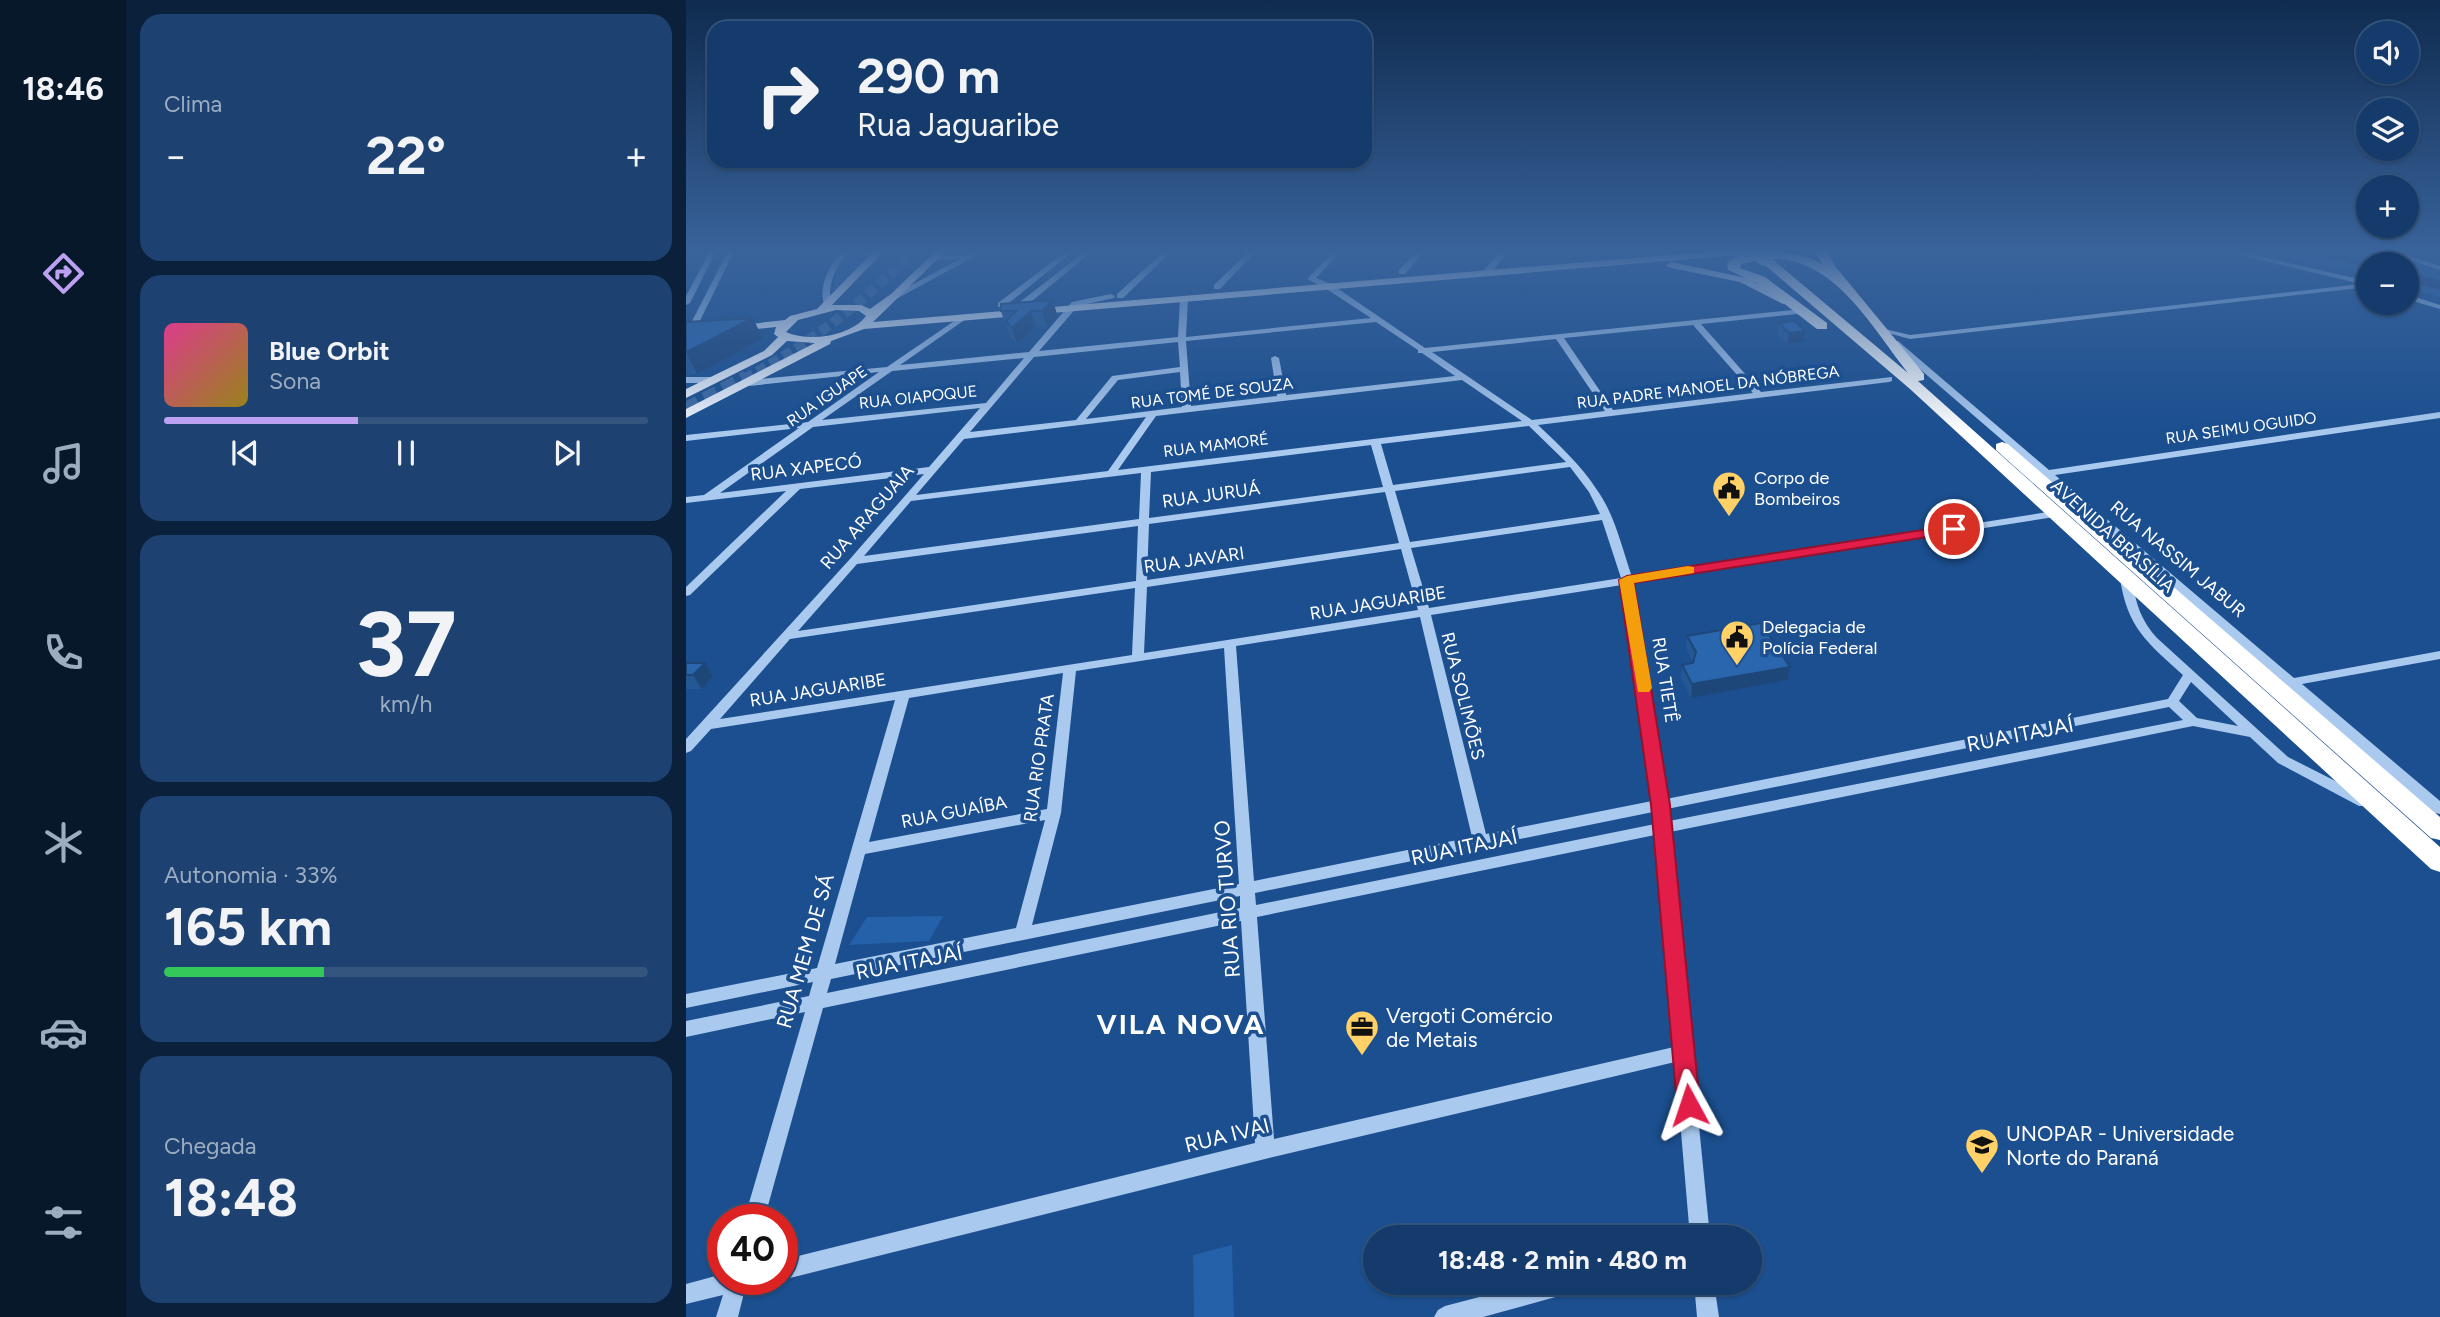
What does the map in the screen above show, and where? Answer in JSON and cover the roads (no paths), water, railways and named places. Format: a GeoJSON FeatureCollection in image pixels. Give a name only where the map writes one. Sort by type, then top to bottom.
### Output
{"type":"FeatureCollection","features":[{"type":"Feature","properties":{"kind":"highway"},"geometry":{"type":"LineString","coordinates":[[1802,310],[2000,465]]}},
{"type":"Feature","properties":{"kind":"highway","name":"AVENIDA BRASÍLIA"},"geometry":{"type":"LineString","coordinates":[[1832,310],[2440,862]]}},
{"type":"Feature","properties":{"kind":"highway","name":"AVENIDA BRASÍLIA"},"geometry":{"type":"LineString","coordinates":[[1842,310],[1923,374],[2218,639],[2440,831]]}},
{"type":"Feature","properties":{"kind":"highway"},"geometry":{"type":"LineString","coordinates":[[1867,310],[1923,374]]}},
{"type":"Feature","properties":{"kind":"highway"},"geometry":{"type":"LineString","coordinates":[[2218,639],[2292,682]]}},
{"type":"Feature","properties":{"kind":"main road"},"geometry":{"type":"LineString","coordinates":[[686,394],[768,352],[783,331],[818,310]]}},
{"type":"Feature","properties":{"kind":"main road"},"geometry":{"type":"LineString","coordinates":[[859,310],[871,315],[930,310]]}},
{"type":"Feature","properties":{"kind":"main road"},"geometry":{"type":"LineString","coordinates":[[864,326],[877,310]]}},
{"type":"Feature","properties":{"kind":"main road"},"geometry":{"type":"LineString","coordinates":[[686,414],[837,336],[864,326],[1043,310]]}},
{"type":"Feature","properties":{"kind":"main road"},"geometry":{"type":"LineString","coordinates":[[725,333],[783,331],[808,340],[837,336]]}},
{"type":"Feature","properties":{"kind":"street"},"geometry":{"type":"LineString","coordinates":[[693,335],[703,310]]}},
{"type":"Feature","properties":{"kind":"street","name":"RUA ARAGUAIA"},"geometry":{"type":"LineString","coordinates":[[686,748],[1071,310]]}},
{"type":"Feature","properties":{"kind":"street"},"geometry":{"type":"LineString","coordinates":[[1183,310],[1182,338],[1187,411]]}},
{"type":"Feature","properties":{"kind":"street","name":"RUA TIETÊ"},"geometry":{"type":"LineString","coordinates":[[1363,310],[1531,423],[1573,464],[1594,492],[1606,516],[1627,580],[1660,805],[1699,1225]]}},
{"type":"Feature","properties":{"kind":"street"},"geometry":{"type":"LineString","coordinates":[[1421,351],[1797,310]]}},
{"type":"Feature","properties":{"kind":"street"},"geometry":{"type":"LineString","coordinates":[[1887,335],[1910,337],[2139,310]]}},
{"type":"Feature","properties":{"kind":"street","name":"RUA IGUAPE"},"geometry":{"type":"LineString","coordinates":[[706,498],[963,317]]}},
{"type":"Feature","properties":{"kind":"street"},"geometry":{"type":"LineString","coordinates":[[749,383],[1376,320]]}},
{"type":"Feature","properties":{"kind":"street"},"geometry":{"type":"LineString","coordinates":[[1696,323],[1759,395]]}},
{"type":"Feature","properties":{"kind":"street"},"geometry":{"type":"LineString","coordinates":[[1559,337],[1611,414]]}},
{"type":"Feature","properties":{"kind":"street","name":"RUA NASSIM JABUR"},"geometry":{"type":"LineString","coordinates":[[1910,337],[1906,343],[1926,363],[1923,374],[2047,473],[2440,809]]}},
{"type":"Feature","properties":{"kind":"street"},"geometry":{"type":"LineString","coordinates":[[1275,358],[1282,400]]}},
{"type":"Feature","properties":{"kind":"street"},"geometry":{"type":"LineString","coordinates":[[1077,423],[1115,378],[1185,369]]}},
{"type":"Feature","properties":{"kind":"street","name":"RUA TOMÉ DE SOUZA"},"geometry":{"type":"LineString","coordinates":[[962,436],[1465,377]]}},
{"type":"Feature","properties":{"kind":"street","name":"RUA PADRE MANOEL DA NÓBREGA"},"geometry":{"type":"LineString","coordinates":[[1531,423],[1889,379]]}},
{"type":"Feature","properties":{"kind":"street"},"geometry":{"type":"LineString","coordinates":[[686,380],[715,380]]}},
{"type":"Feature","properties":{"kind":"street","name":"RUA OIAPOQUE"},"geometry":{"type":"LineString","coordinates":[[686,438],[987,405]]}},
{"type":"Feature","properties":{"kind":"street"},"geometry":{"type":"LineString","coordinates":[[1110,475],[1152,415]]}},
{"type":"Feature","properties":{"kind":"street","name":"RUA SEIMU OGUIDO"},"geometry":{"type":"LineString","coordinates":[[2047,473],[2440,415]]}},
{"type":"Feature","properties":{"kind":"street","name":"RUA MAMORÉ"},"geometry":{"type":"LineString","coordinates":[[906,499],[1531,423]]}},
{"type":"Feature","properties":{"kind":"street","name":"RUA SOLIMÕES"},"geometry":{"type":"LineString","coordinates":[[1375,441],[1390,489],[1403,546],[1425,613],[1480,839]]}},
{"type":"Feature","properties":{"kind":"street","name":"RUA JURUÁ"},"geometry":{"type":"LineString","coordinates":[[853,561],[1573,464]]}},
{"type":"Feature","properties":{"kind":"street","name":"RUA XAPECÓ"},"geometry":{"type":"LineString","coordinates":[[686,500],[931,470]]}},
{"type":"Feature","properties":{"kind":"street"},"geometry":{"type":"LineString","coordinates":[[1138,659],[1146,470]]}},
{"type":"Feature","properties":{"kind":"street"},"geometry":{"type":"LineString","coordinates":[[686,593],[796,486]]}},
{"type":"Feature","properties":{"kind":"street","name":"RUA JAGUARIBE"},"geometry":{"type":"LineString","coordinates":[[708,725],[2054,514]]}},
{"type":"Feature","properties":{"kind":"street","name":"RUA JAVARI"},"geometry":{"type":"LineString","coordinates":[[787,636],[1606,516]]}},
{"type":"Feature","properties":{"kind":"street"},"geometry":{"type":"LineString","coordinates":[[2126,578],[2130,607],[2139,626],[2251,733],[2283,760],[2303,772],[2383,811]]}},
{"type":"Feature","properties":{"kind":"street","name":"RUA RIO TURVO"},"geometry":{"type":"LineString","coordinates":[[1230,644],[1265,1150]]}},
{"type":"Feature","properties":{"kind":"street"},"geometry":{"type":"LineString","coordinates":[[2292,682],[2440,655]]}},
{"type":"Feature","properties":{"kind":"street","name":"RUA RIO PRATA"},"geometry":{"type":"LineString","coordinates":[[1022,934],[1054,813],[1070,669]]}},
{"type":"Feature","properties":{"kind":"street"},"geometry":{"type":"LineString","coordinates":[[2189,675],[2172,702],[2193,722]]}},
{"type":"Feature","properties":{"kind":"street","name":"RUA MEM DE SÁ"},"geometry":{"type":"LineString","coordinates":[[759,1204],[903,695]]}},
{"type":"Feature","properties":{"kind":"street","name":"RUA ITAJAÍ"},"geometry":{"type":"LineString","coordinates":[[686,1000],[2172,702]]}},
{"type":"Feature","properties":{"kind":"street","name":"RUA ITAJAÍ"},"geometry":{"type":"LineString","coordinates":[[686,1029],[1249,915],[1662,825],[2193,722],[2251,733]]}},
{"type":"Feature","properties":{"kind":"street","name":"RUA GUAÍBA"},"geometry":{"type":"LineString","coordinates":[[860,849],[1054,813]]}},
{"type":"Feature","properties":{"kind":"street","name":"RUA IVAI"},"geometry":{"type":"LineString","coordinates":[[798,1266],[1265,1150],[1684,1052]]}},
{"type":"Feature","properties":{"kind":"street"},"geometry":{"type":"LineString","coordinates":[[686,1294],[707,1289]]}},
{"type":"Feature","properties":{"kind":"street"},"geometry":{"type":"LineString","coordinates":[[727,1317],[735,1295]]}},
{"type":"Feature","properties":{"kind":"street"},"geometry":{"type":"LineString","coordinates":[[1445,1317],[1526,1295]]}},
{"type":"Feature","properties":{"kind":"street"},"geometry":{"type":"LineString","coordinates":[[1705,1295],[1708,1317]]}},
{"type":"Feature","properties":{"kind":"tunnel"},"geometry":{"type":"LineString","coordinates":[[744,379],[792,351],[848,310]]}},
{"type":"Feature","properties":{"kind":"tunnel"},"geometry":{"type":"LineString","coordinates":[[686,409],[747,377]]}},
{"type":"Feature","properties":{"kind":"place","name":"Corpo de Bombeiros"},"geometry":{"type":"Point","coordinates":[1729,518]}},
{"type":"Feature","properties":{"kind":"place","name":"Delegacia de Polícia Federal"},"geometry":{"type":"Point","coordinates":[1737,667]}},
{"type":"Feature","properties":{"kind":"place","name":"Vergoti Comércio de Metais"},"geometry":{"type":"Point","coordinates":[1362,1057]}},
{"type":"Feature","properties":{"kind":"place","name":"UNOPAR - Universidade Norte do Paraná"},"geometry":{"type":"Point","coordinates":[1982,1175]}},
{"type":"Feature","properties":{"kind":"district","name":"VILA NOVA"},"geometry":{"type":"Point","coordinates":[1181,1024]}}]}
